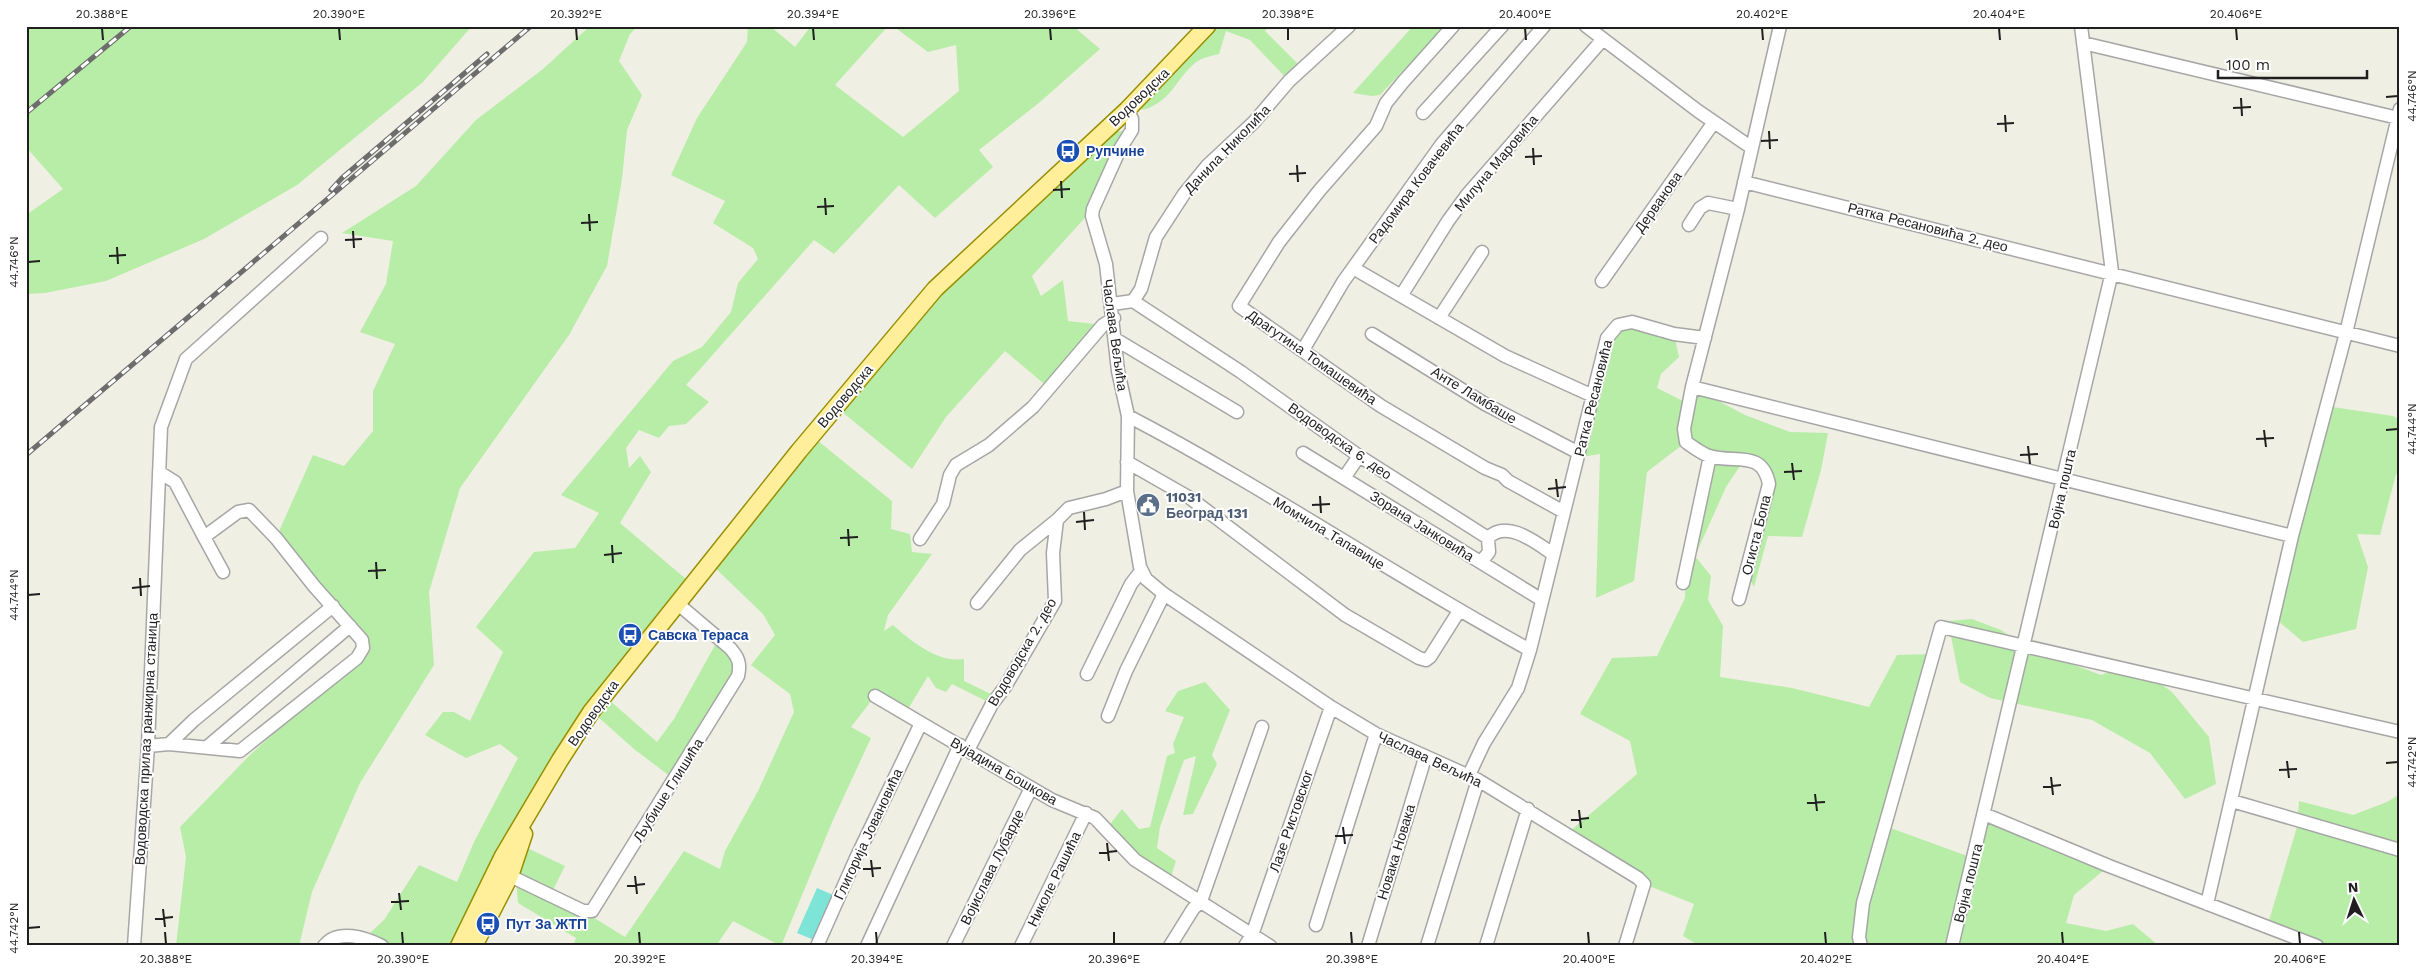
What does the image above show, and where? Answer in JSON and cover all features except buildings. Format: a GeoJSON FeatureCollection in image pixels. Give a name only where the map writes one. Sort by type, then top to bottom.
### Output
{"type":"FeatureCollection","features":[{"type":"Feature","properties":{"kind":"main road","name":"Водоводска"},"geometry":{"type":"LineString","coordinates":[[458,946],[503,856],[591,712],[799,451],[935,289],[1127,110],[1207,26]]}},
{"type":"Feature","properties":{"kind":"main road","name":"Водоводска"},"geometry":{"type":"LineString","coordinates":[[474,946],[510,876],[532,808]]}},
{"type":"Feature","properties":{"kind":"street","name":"Данила Николића"},"geometry":{"type":"LineString","coordinates":[[1133,301],[1141,290],[1156,236],[1184,194],[1207,166],[1254,122],[1289,82],[1348,26]]}},
{"type":"Feature","properties":{"kind":"street","name":"Драгутина Томашевића"},"geometry":{"type":"LineString","coordinates":[[1453,26],[1386,103],[1376,126],[1318,191],[1279,242],[1239,306],[1381,406],[1485,468],[1502,475],[1514,485],[1564,512]]}},
{"type":"Feature","properties":{"kind":"street"},"geometry":{"type":"LineString","coordinates":[[1423,113],[1502,26]]}},
{"type":"Feature","properties":{"kind":"street","name":"Радомира Ковачевића"},"geometry":{"type":"LineString","coordinates":[[1304,350],[1328,306],[1353,268],[1441,145],[1544,26]]}},
{"type":"Feature","properties":{"kind":"street"},"geometry":{"type":"LineString","coordinates":[[1586,26],[1714,122],[1752,148]]}},
{"type":"Feature","properties":{"kind":"street"},"geometry":{"type":"LineString","coordinates":[[1705,338],[1738,209],[1780,26]]}},
{"type":"Feature","properties":{"kind":"street","name":"Војна пошта"},"geometry":{"type":"LineString","coordinates":[[1952,946],[2112,272],[2081,26]]}},
{"type":"Feature","properties":{"kind":"street","name":"Милуна Маровића"},"geometry":{"type":"LineString","coordinates":[[1401,296],[1448,221],[1468,195],[1603,39]]}},
{"type":"Feature","properties":{"kind":"street"},"geometry":{"type":"LineString","coordinates":[[2083,43],[2399,114],[2396,142],[2292,536],[2207,904]]}},
{"type":"Feature","properties":{"kind":"street","name":"Часлава Вељића"},"geometry":{"type":"LineString","coordinates":[[1127,110],[1132,119],[1132,130],[1120,149],[1096,202],[1092,216],[1106,264],[1114,318],[1118,371],[1128,416],[1126,462],[1128,491],[1141,571],[1146,579],[1164,594],[1330,707],[1376,734],[1425,758],[1473,778],[1528,809],[1644,884],[1625,946]]}},
{"type":"Feature","properties":{"kind":"street","name":"Дерванова"},"geometry":{"type":"LineString","coordinates":[[1602,281],[1714,122]]}},
{"type":"Feature","properties":{"kind":"street","name":"Ратка Ресановића 2. део"},"geometry":{"type":"LineString","coordinates":[[1744,182],[2112,272],[2400,346]]}},
{"type":"Feature","properties":{"kind":"street"},"geometry":{"type":"LineString","coordinates":[[1689,225],[1700,208],[1708,203],[1738,209]]}},
{"type":"Feature","properties":{"kind":"street","name":"Водоводска прилаз ранжирна станица"},"geometry":{"type":"LineString","coordinates":[[134,946],[148,746],[161,427],[186,359],[321,238]]}},
{"type":"Feature","properties":{"kind":"street"},"geometry":{"type":"LineString","coordinates":[[1439,318],[1482,252]]}},
{"type":"Feature","properties":{"kind":"street"},"geometry":{"type":"LineString","coordinates":[[1353,268],[1517,362],[1593,396]]}},
{"type":"Feature","properties":{"kind":"street"},"geometry":{"type":"LineString","coordinates":[[1112,304],[1133,301]]}},
{"type":"Feature","properties":{"kind":"street","name":"Водоводска 6. део"},"geometry":{"type":"LineString","coordinates":[[1133,301],[1241,372],[1359,456],[1488,538]]}},
{"type":"Feature","properties":{"kind":"street"},"geometry":{"type":"LineString","coordinates":[[920,540],[943,504],[950,475],[956,465],[989,445],[1033,406],[1103,326],[1114,318]]}},
{"type":"Feature","properties":{"kind":"street","name":"Ратка Ресановића"},"geometry":{"type":"LineString","coordinates":[[1427,946],[1484,743],[1518,688],[1530,650],[1606,338],[1612,329],[1618,325],[1632,322],[1674,334],[1705,338]]}},
{"type":"Feature","properties":{"kind":"street","name":"Анте Ламбаше"},"geometry":{"type":"LineString","coordinates":[[1372,334],[1485,404],[1579,453]]}},
{"type":"Feature","properties":{"kind":"street","name":"Огиста Бопа"},"geometry":{"type":"LineString","coordinates":[[1705,338],[1692,387],[1684,429],[1686,442],[1710,456],[1745,460],[1761,465],[1766,471],[1769,484],[1740,599]]}},
{"type":"Feature","properties":{"kind":"street"},"geometry":{"type":"LineString","coordinates":[[1115,339],[1237,412]]}},
{"type":"Feature","properties":{"kind":"street"},"geometry":{"type":"LineString","coordinates":[[1692,387],[2292,536]]}},
{"type":"Feature","properties":{"kind":"street","name":"Момчила Тапавице"},"geometry":{"type":"LineString","coordinates":[[1128,416],[1208,459],[1458,611],[1530,650]]}},
{"type":"Feature","properties":{"kind":"street","name":"Зорана Јанковића"},"geometry":{"type":"LineString","coordinates":[[1303,453],[1542,600]]}},
{"type":"Feature","properties":{"kind":"street"},"geometry":{"type":"LineString","coordinates":[[1344,478],[1359,456]]}},
{"type":"Feature","properties":{"kind":"street"},"geometry":{"type":"LineString","coordinates":[[1682,584],[1710,456]]}},
{"type":"Feature","properties":{"kind":"street"},"geometry":{"type":"LineString","coordinates":[[1126,462],[1190,498],[1345,615],[1419,658],[1426,660],[1430,657],[1458,611]]}},
{"type":"Feature","properties":{"kind":"street"},"geometry":{"type":"LineString","coordinates":[[159,472],[175,482],[223,572]]}},
{"type":"Feature","properties":{"kind":"street"},"geometry":{"type":"LineString","coordinates":[[978,603],[1020,550],[1069,508],[1106,499],[1128,491]]}},
{"type":"Feature","properties":{"kind":"street"},"geometry":{"type":"LineString","coordinates":[[148,746],[169,744],[240,750],[357,658],[363,648],[362,640],[276,538],[249,510],[238,512],[204,537]]}},
{"type":"Feature","properties":{"kind":"street","name":"Водоводска 2. део"},"geometry":{"type":"LineString","coordinates":[[867,946],[964,747],[1005,687],[1055,601],[1053,553],[1057,520]]}},
{"type":"Feature","properties":{"kind":"street"},"geometry":{"type":"LineString","coordinates":[[1481,562],[1488,552],[1488,538],[1498,532],[1516,532],[1553,554]]}},
{"type":"Feature","properties":{"kind":"street"},"geometry":{"type":"LineString","coordinates":[[1087,674],[1130,584],[1141,571]]}},
{"type":"Feature","properties":{"kind":"street"},"geometry":{"type":"LineString","coordinates":[[1108,716],[1126,671],[1164,594]]}},
{"type":"Feature","properties":{"kind":"street","name":"Љубише Глишића"},"geometry":{"type":"LineString","coordinates":[[510,876],[584,911],[592,911],[690,757],[738,676],[740,666],[730,648],[678,604]]}},
{"type":"Feature","properties":{"kind":"street"},"geometry":{"type":"LineString","coordinates":[[169,744],[194,720],[333,606]]}},
{"type":"Feature","properties":{"kind":"street"},"geometry":{"type":"LineString","coordinates":[[207,747],[350,626]]}},
{"type":"Feature","properties":{"kind":"street"},"geometry":{"type":"LineString","coordinates":[[1861,946],[1859,937],[1863,903],[1940,627],[2400,732]]}},
{"type":"Feature","properties":{"kind":"street","name":"Вујадина Бошкова"},"geometry":{"type":"LineString","coordinates":[[875,696],[1052,800],[1086,813],[1107,828],[1135,860],[1202,902],[1248,940],[1270,946]]}},
{"type":"Feature","properties":{"kind":"street","name":"Лазе Ристовског"},"geometry":{"type":"LineString","coordinates":[[1248,940],[1330,707]]}},
{"type":"Feature","properties":{"kind":"street","name":"Глигорија Јовановића"},"geometry":{"type":"LineString","coordinates":[[817,946],[857,856],[921,722]]}},
{"type":"Feature","properties":{"kind":"street"},"geometry":{"type":"LineString","coordinates":[[1170,946],[1194,910],[1202,902],[1262,728]]}},
{"type":"Feature","properties":{"kind":"street"},"geometry":{"type":"LineString","coordinates":[[1316,925],[1376,734]]}},
{"type":"Feature","properties":{"kind":"street","name":"Новака Новака"},"geometry":{"type":"LineString","coordinates":[[1368,946],[1425,758]]}},
{"type":"Feature","properties":{"kind":"street","name":"Војислава Лубарде"},"geometry":{"type":"LineString","coordinates":[[953,946],[1031,788]]}},
{"type":"Feature","properties":{"kind":"street"},"geometry":{"type":"LineString","coordinates":[[2232,801],[2400,850]]}},
{"type":"Feature","properties":{"kind":"street"},"geometry":{"type":"LineString","coordinates":[[1486,946],[1528,809]]}},
{"type":"Feature","properties":{"kind":"street","name":"Николе Рашића"},"geometry":{"type":"LineString","coordinates":[[1021,946],[1086,813]]}},
{"type":"Feature","properties":{"kind":"street"},"geometry":{"type":"LineString","coordinates":[[1984,814],[2032,836],[2310,945]]}},
{"type":"Feature","properties":{"kind":"street"},"geometry":{"type":"LineString","coordinates":[[324,946],[334,938],[351,936],[364,938],[382,946]]}},
{"type":"Feature","properties":{"kind":"green space"},"geometry":{"type":"Polygon","coordinates":[[[26,26],[472,26],[423,82],[297,185],[204,239],[106,281],[45,293],[26,294],[26,215],[63,189],[26,147],[26,26]]]}},
{"type":"Feature","properties":{"kind":"green space"},"geometry":{"type":"Polygon","coordinates":[[[590,26],[638,26],[630,34],[619,61],[642,95],[627,130],[622,179],[607,266],[569,335],[460,488],[429,592],[434,665],[360,783],[312,892],[299,946],[176,946],[186,857],[180,827],[251,754],[357,658],[363,648],[276,538],[313,455],[344,466],[373,431],[373,391],[395,344],[360,332],[386,284],[393,241],[342,233],[416,186],[476,120],[543,69],[590,26]]]}},
{"type":"Feature","properties":{"kind":"green space"},"geometry":{"type":"Polygon","coordinates":[[[748,26],[770,26],[795,47],[811,26],[888,26],[835,85],[903,137],[959,91],[956,45],[928,52],[893,26],[1073,26],[1100,49],[1040,102],[979,150],[993,167],[935,218],[899,185],[834,254],[814,240],[686,385],[709,402],[686,424],[669,426],[659,438],[639,430],[626,448],[629,468],[640,456],[651,472],[620,523],[693,585],[608,689],[458,946],[364,946],[359,943],[384,920],[419,865],[457,882],[474,842],[518,758],[500,744],[466,758],[425,735],[443,712],[454,712],[470,721],[503,652],[476,627],[534,552],[575,548],[599,513],[561,495],[673,361],[702,347],[731,312],[738,283],[758,259],[753,248],[713,223],[725,201],[671,175],[697,118],[747,42],[748,26]]]}},
{"type":"Feature","properties":{"kind":"green space"},"geometry":{"type":"Polygon","coordinates":[[[1207,26],[1268,26],[1265,31],[1302,68],[1289,81],[1250,40],[1226,31],[1219,54],[1196,62],[1161,101],[1143,110],[1134,103],[1207,26]]]}},
{"type":"Feature","properties":{"kind":"green space"},"geometry":{"type":"Polygon","coordinates":[[[1413,26],[1445,26],[1380,95],[1371,96],[1353,93],[1413,26]]]}},
{"type":"Feature","properties":{"kind":"green space"},"geometry":{"type":"Polygon","coordinates":[[[1132,130],[1093,209],[1032,276],[1041,296],[1063,280],[1068,321],[1103,325],[1049,388],[1005,351],[946,417],[912,469],[836,407],[888,344],[1101,133],[1132,130]]]}},
{"type":"Feature","properties":{"kind":"green space"},"geometry":{"type":"Polygon","coordinates":[[[1618,325],[1674,334],[1679,357],[1661,374],[1657,388],[1689,404],[1692,387],[1745,415],[1790,432],[1828,433],[1821,470],[1802,537],[1768,536],[1754,587],[1746,572],[1766,471],[1744,460],[1726,487],[1695,556],[1711,576],[1708,600],[1723,626],[1720,677],[1792,688],[1869,707],[1897,655],[1933,654],[1885,826],[1973,858],[1984,814],[2109,866],[2074,895],[2066,923],[2106,931],[2133,924],[2159,946],[1700,946],[1683,936],[1694,904],[1644,884],[1568,833],[1637,774],[1630,741],[1580,714],[1612,658],[1657,656],[1685,598],[1686,561],[1710,456],[1686,442],[1647,472],[1634,581],[1596,598],[1600,454],[1581,457],[1607,338],[1618,325]]]}},
{"type":"Feature","properties":{"kind":"green space"},"geometry":{"type":"Polygon","coordinates":[[[2326,406],[2393,416],[2400,420],[2400,475],[2396,474],[2380,535],[2357,534],[2368,567],[2356,629],[2303,642],[2277,620],[2326,406]]]}},
{"type":"Feature","properties":{"kind":"green space"},"geometry":{"type":"Polygon","coordinates":[[[812,436],[892,501],[891,529],[910,534],[912,552],[932,554],[888,615],[884,631],[893,625],[926,650],[945,658],[964,659],[964,681],[997,697],[992,704],[952,684],[946,692],[936,688],[928,676],[905,714],[875,696],[851,727],[871,738],[833,820],[781,946],[733,921],[716,946],[573,946],[576,938],[518,903],[516,879],[521,845],[565,866],[550,896],[583,911],[625,937],[684,851],[720,869],[725,851],[758,791],[794,712],[790,694],[751,665],[775,635],[763,614],[711,564],[812,436]]]}},
{"type":"Feature","properties":{"kind":"green space"},"geometry":{"type":"Polygon","coordinates":[[[1972,619],[2001,630],[2024,646],[2101,675],[2134,664],[2172,692],[2209,737],[2216,784],[2185,799],[2150,753],[2092,720],[1990,698],[1960,682],[1948,621],[1972,619]]]}},
{"type":"Feature","properties":{"kind":"green space"},"geometry":{"type":"Polygon","coordinates":[[[719,638],[740,666],[675,780],[634,749],[597,716],[608,699],[657,742],[674,719],[719,638]]]}},
{"type":"Feature","properties":{"kind":"green space"},"geometry":{"type":"Polygon","coordinates":[[[1205,682],[1230,710],[1212,755],[1217,764],[1193,814],[1183,815],[1196,756],[1184,760],[1160,827],[1157,848],[1176,861],[1169,883],[1107,828],[1122,809],[1139,829],[1150,827],[1167,756],[1175,753],[1173,744],[1184,717],[1165,711],[1178,691],[1205,682]]]}},
{"type":"Feature","properties":{"kind":"green space"},"geometry":{"type":"Polygon","coordinates":[[[2400,794],[2400,946],[2319,946],[2267,927],[2297,827],[2299,801],[2353,815],[2387,802],[2400,794]]]}},
{"type":"Feature","properties":{"kind":"shaded area"},"geometry":{"type":"Polygon","coordinates":[[[817,888],[838,897],[819,942],[797,933],[817,888]]]}},
{"type":"Feature","properties":{"kind":"railway"},"geometry":{"type":"LineString","coordinates":[[26,113],[131,26]]}},
{"type":"Feature","properties":{"kind":"railway"},"geometry":{"type":"LineString","coordinates":[[26,455],[531,26]]}},
{"type":"Feature","properties":{"kind":"railway"},"geometry":{"type":"LineString","coordinates":[[331,190],[342,178],[487,54]]}},
{"type":"Feature","properties":{"kind":"place","name":"Рупчине"},"geometry":{"type":"Point","coordinates":[1068,151]}},
{"type":"Feature","properties":{"kind":"place","name":"11031 Београд 131"},"geometry":{"type":"Point","coordinates":[1148,505]}},
{"type":"Feature","properties":{"kind":"place","name":"Савска Тераса"},"geometry":{"type":"Point","coordinates":[630,635]}},
{"type":"Feature","properties":{"kind":"place","name":"Пут За ЖТП"},"geometry":{"type":"Point","coordinates":[488,924]}}]}
